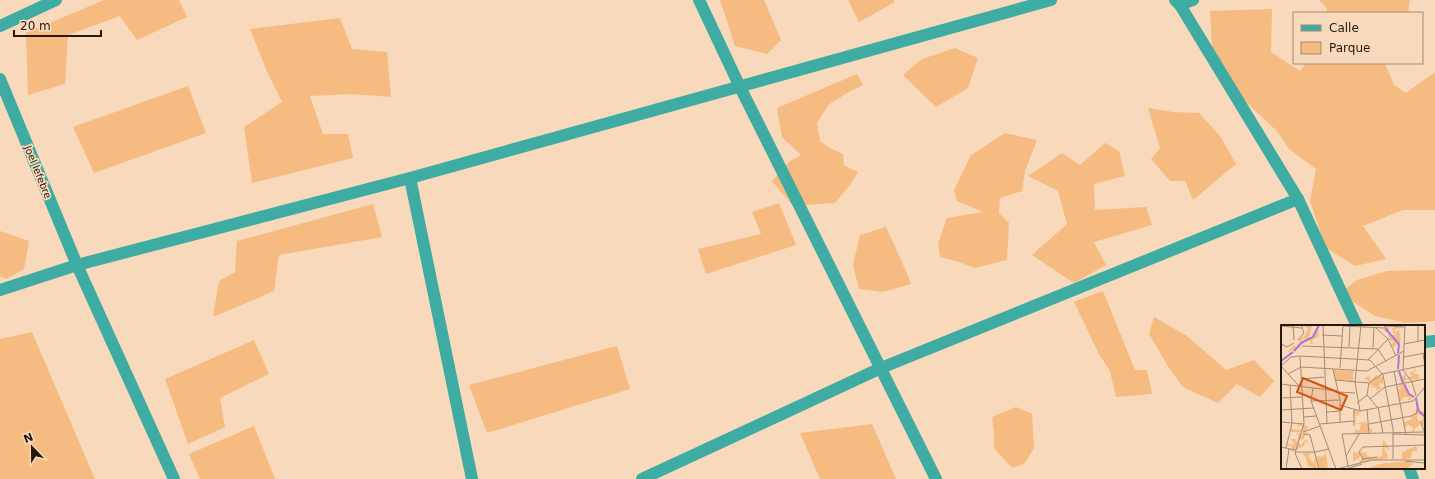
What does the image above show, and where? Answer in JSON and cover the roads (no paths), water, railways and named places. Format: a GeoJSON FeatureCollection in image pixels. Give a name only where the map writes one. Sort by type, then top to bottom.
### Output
{"type":"FeatureCollection","features":[{"type":"Feature","properties":{"kind":"street"},"geometry":{"type":"LineString","coordinates":[[0,26],[56,0]]}},
{"type":"Feature","properties":{"kind":"street"},"geometry":{"type":"LineString","coordinates":[[699,0],[740,87],[936,479]]}},
{"type":"Feature","properties":{"kind":"street"},"geometry":{"type":"LineString","coordinates":[[0,290],[77,265],[410,178],[1051,0]]}},
{"type":"Feature","properties":{"kind":"street"},"geometry":{"type":"LineString","coordinates":[[1193,0],[1177,2],[1298,199],[1357,325]]}},
{"type":"Feature","properties":{"kind":"street","name":"Joel lefebre"},"geometry":{"type":"LineString","coordinates":[[0,79],[77,265],[174,479]]}},
{"type":"Feature","properties":{"kind":"street"},"geometry":{"type":"LineString","coordinates":[[410,178],[472,479]]}},
{"type":"Feature","properties":{"kind":"street"},"geometry":{"type":"LineString","coordinates":[[642,479],[881,368],[1298,199]]}},
{"type":"Feature","properties":{"kind":"street"},"geometry":{"type":"LineString","coordinates":[[1425,342],[1435,341]]}},
{"type":"Feature","properties":{"kind":"street"},"geometry":{"type":"LineString","coordinates":[[1409,469],[1413,479]]}}]}
